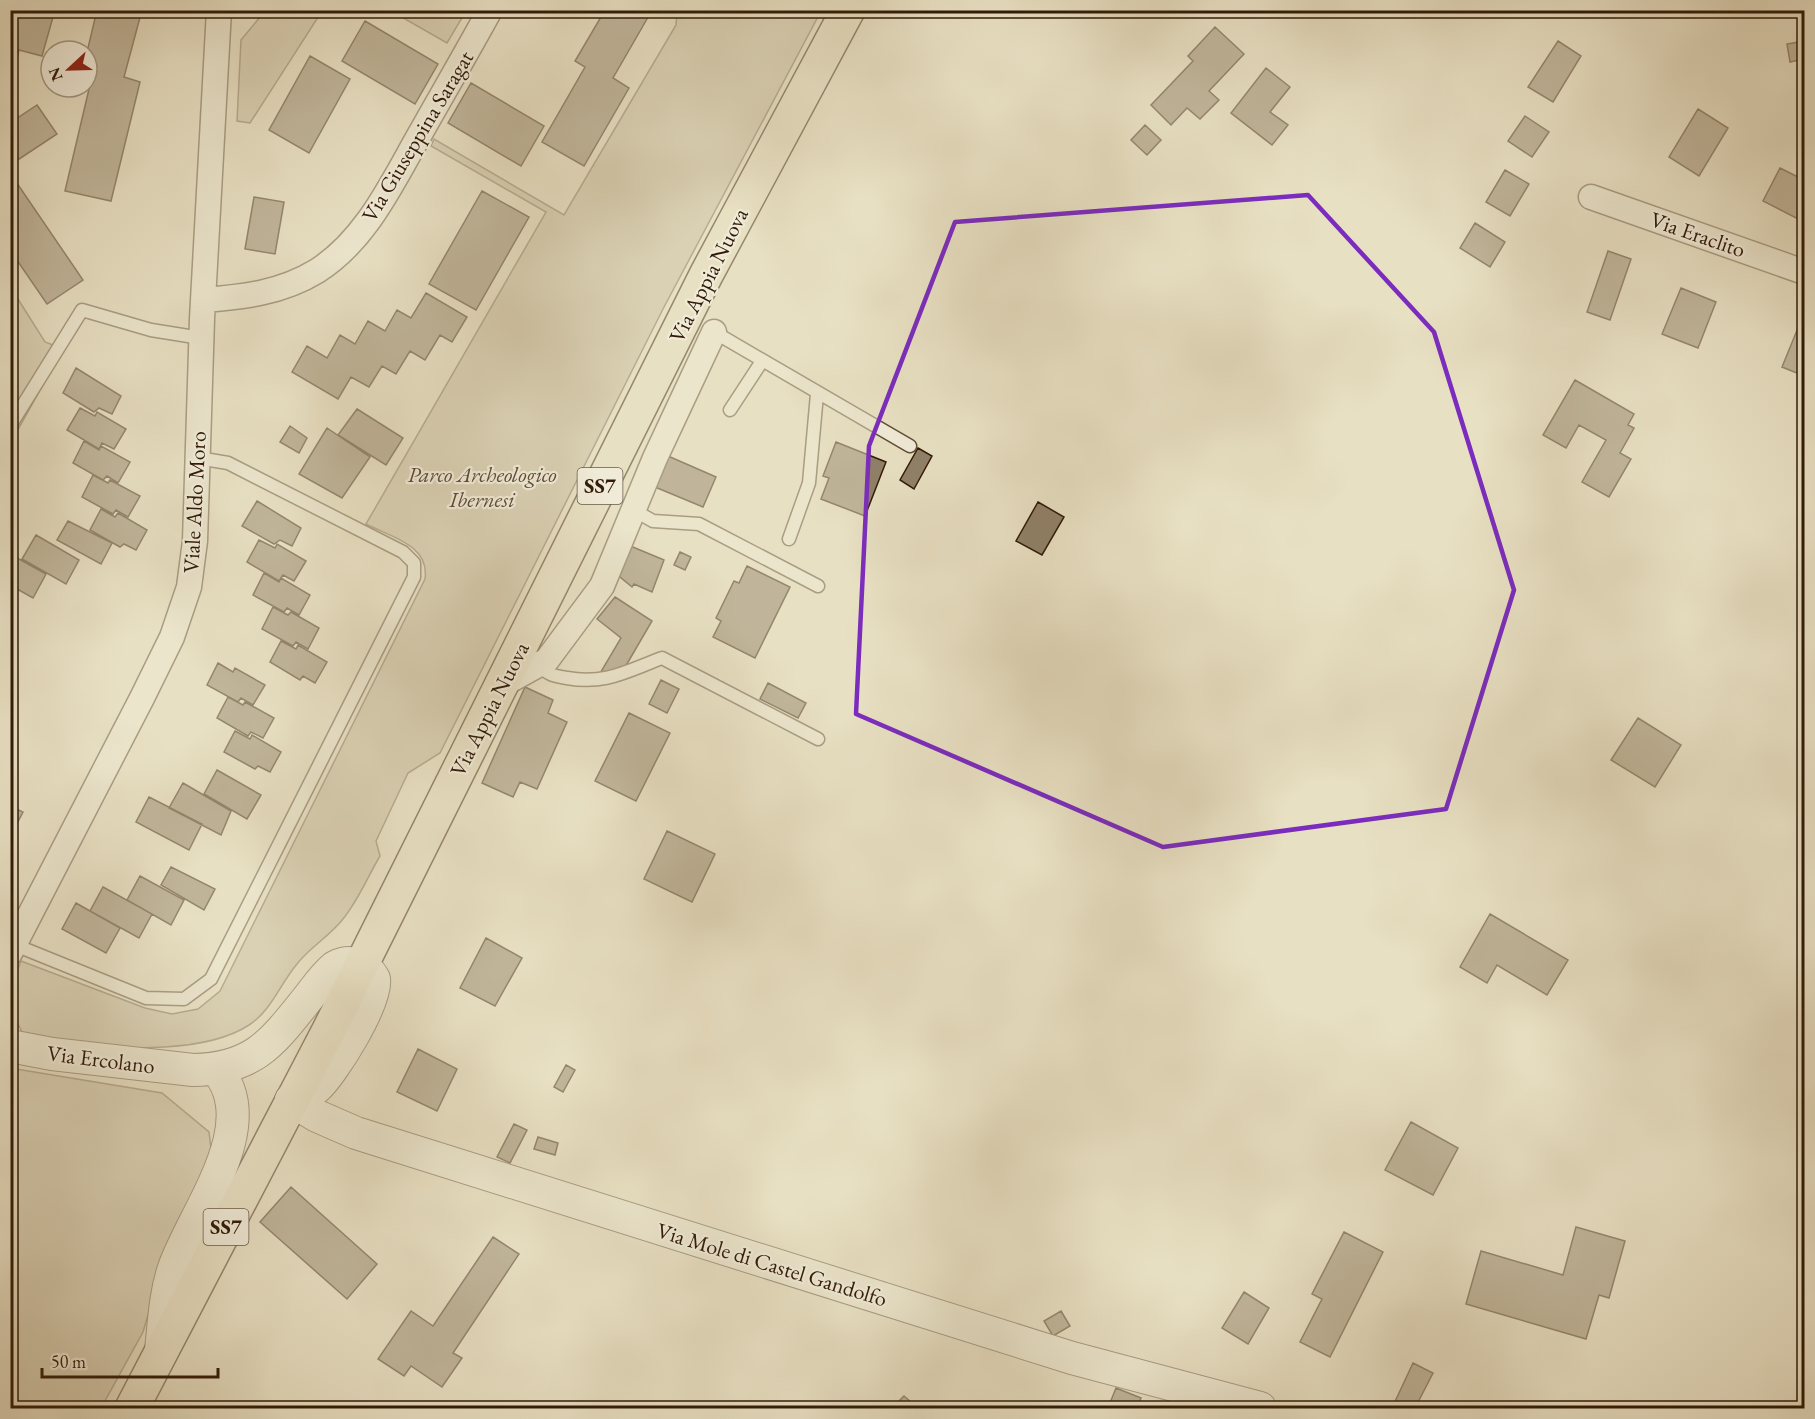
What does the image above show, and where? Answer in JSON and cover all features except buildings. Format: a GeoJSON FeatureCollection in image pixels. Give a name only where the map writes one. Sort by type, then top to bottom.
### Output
{"type":"FeatureCollection","features":[{"type":"Feature","properties":{"kind":"main road","name":"Via Appia Nuova"},"geometry":{"type":"LineString","coordinates":[[132,1408],[328,1032],[706,275],[848,10]]}},
{"type":"Feature","properties":{"kind":"street","name":"Viale Aldo Moro"},"geometry":{"type":"LineString","coordinates":[[13,949],[118,746],[181,613],[193,560],[201,338],[219,10]]}},
{"type":"Feature","properties":{"kind":"street","name":"Via Giuseppina Saragat"},"geometry":{"type":"LineString","coordinates":[[203,300],[245,297],[280,288],[317,271],[344,249],[359,233],[388,190],[490,10]]}},
{"type":"Feature","properties":{"kind":"street","name":"Via Eraclito"},"geometry":{"type":"LineString","coordinates":[[1591,197],[1804,272]]}},
{"type":"Feature","properties":{"kind":"street"},"geometry":{"type":"LineString","coordinates":[[500,686],[546,660],[602,586],[635,511],[654,458],[714,332]]}},
{"type":"Feature","properties":{"kind":"street"},"geometry":{"type":"LineString","coordinates":[[204,1070],[249,1059],[269,1045],[335,967],[350,962],[360,965]]}},
{"type":"Feature","properties":{"kind":"street","name":"Via Ercolano"},"geometry":{"type":"LineString","coordinates":[[10,1046],[52,1054],[204,1070]]}},
{"type":"Feature","properties":{"kind":"street"},"geometry":{"type":"LineString","coordinates":[[161,1354],[168,1287],[173,1270],[200,1213],[232,1131],[234,1113],[231,1094],[204,1070]]}},
{"type":"Feature","properties":{"kind":"street","name":"Via Mole di Castel Gandolfo"},"geometry":{"type":"LineString","coordinates":[[291,1100],[317,1116],[356,1133],[1072,1358],[1189,1399],[1260,1408]]}},
{"type":"Feature","properties":{"kind":"lane"},"geometry":{"type":"LineString","coordinates":[[10,426],[82,310],[151,330],[201,338]]}},
{"type":"Feature","properties":{"kind":"lane"},"geometry":{"type":"LineString","coordinates":[[714,332],[817,394],[910,446]]}},
{"type":"Feature","properties":{"kind":"lane"},"geometry":{"type":"LineString","coordinates":[[730,410],[762,361]]}},
{"type":"Feature","properties":{"kind":"lane"},"geometry":{"type":"LineString","coordinates":[[789,539],[809,483],[817,394]]}},
{"type":"Feature","properties":{"kind":"lane"},"geometry":{"type":"LineString","coordinates":[[13,949],[146,998],[184,999],[211,979],[414,577],[414,563],[403,552],[228,463],[198,458]]}},
{"type":"Feature","properties":{"kind":"lane"},"geometry":{"type":"LineString","coordinates":[[635,511],[652,521],[699,524],[818,586]]}},
{"type":"Feature","properties":{"kind":"lane"},"geometry":{"type":"LineString","coordinates":[[538,666],[548,675],[588,682],[604,681],[662,658],[818,739]]}},
{"type":"Feature","properties":{"kind":"highlighted area"},"geometry":{"type":"Polygon","coordinates":[[[1308,195],[1434,332],[1514,590],[1446,809],[1163,847],[856,714],[869,446],[955,222],[1308,195]]]}},
{"type":"Feature","properties":{"kind":"green space"},"geometry":{"type":"Polygon","coordinates":[[[466,10],[447,43],[391,11],[466,10]]]}},
{"type":"Feature","properties":{"kind":"green space"},"geometry":{"type":"Polygon","coordinates":[[[265,11],[322,11],[250,123],[237,121],[241,40],[265,11]]]}},
{"type":"Feature","properties":{"kind":"green space","name":"Parco Archeologico Ibernesi"},"geometry":{"type":"Polygon","coordinates":[[[677,11],[821,11],[663,309],[440,753],[408,773],[376,841],[380,856],[348,912],[338,925],[297,964],[264,1012],[249,1025],[227,1036],[171,1047],[109,1048],[24,1044],[23,1034],[12,1013],[10,1002],[21,961],[145,1008],[172,1014],[198,1009],[220,991],[425,579],[425,567],[415,550],[397,538],[366,524],[546,212],[431,146],[434,139],[564,215],[676,25],[677,11]]]}},
{"type":"Feature","properties":{"kind":"green space"},"geometry":{"type":"Polygon","coordinates":[[[11,288],[45,342],[63,349],[11,442],[11,288]]]}},
{"type":"Feature","properties":{"kind":"green space"},"geometry":{"type":"Polygon","coordinates":[[[10,1068],[162,1093],[209,1132],[212,1157],[167,1250],[143,1332],[101,1408],[11,1408],[10,1068]]]}}]}
